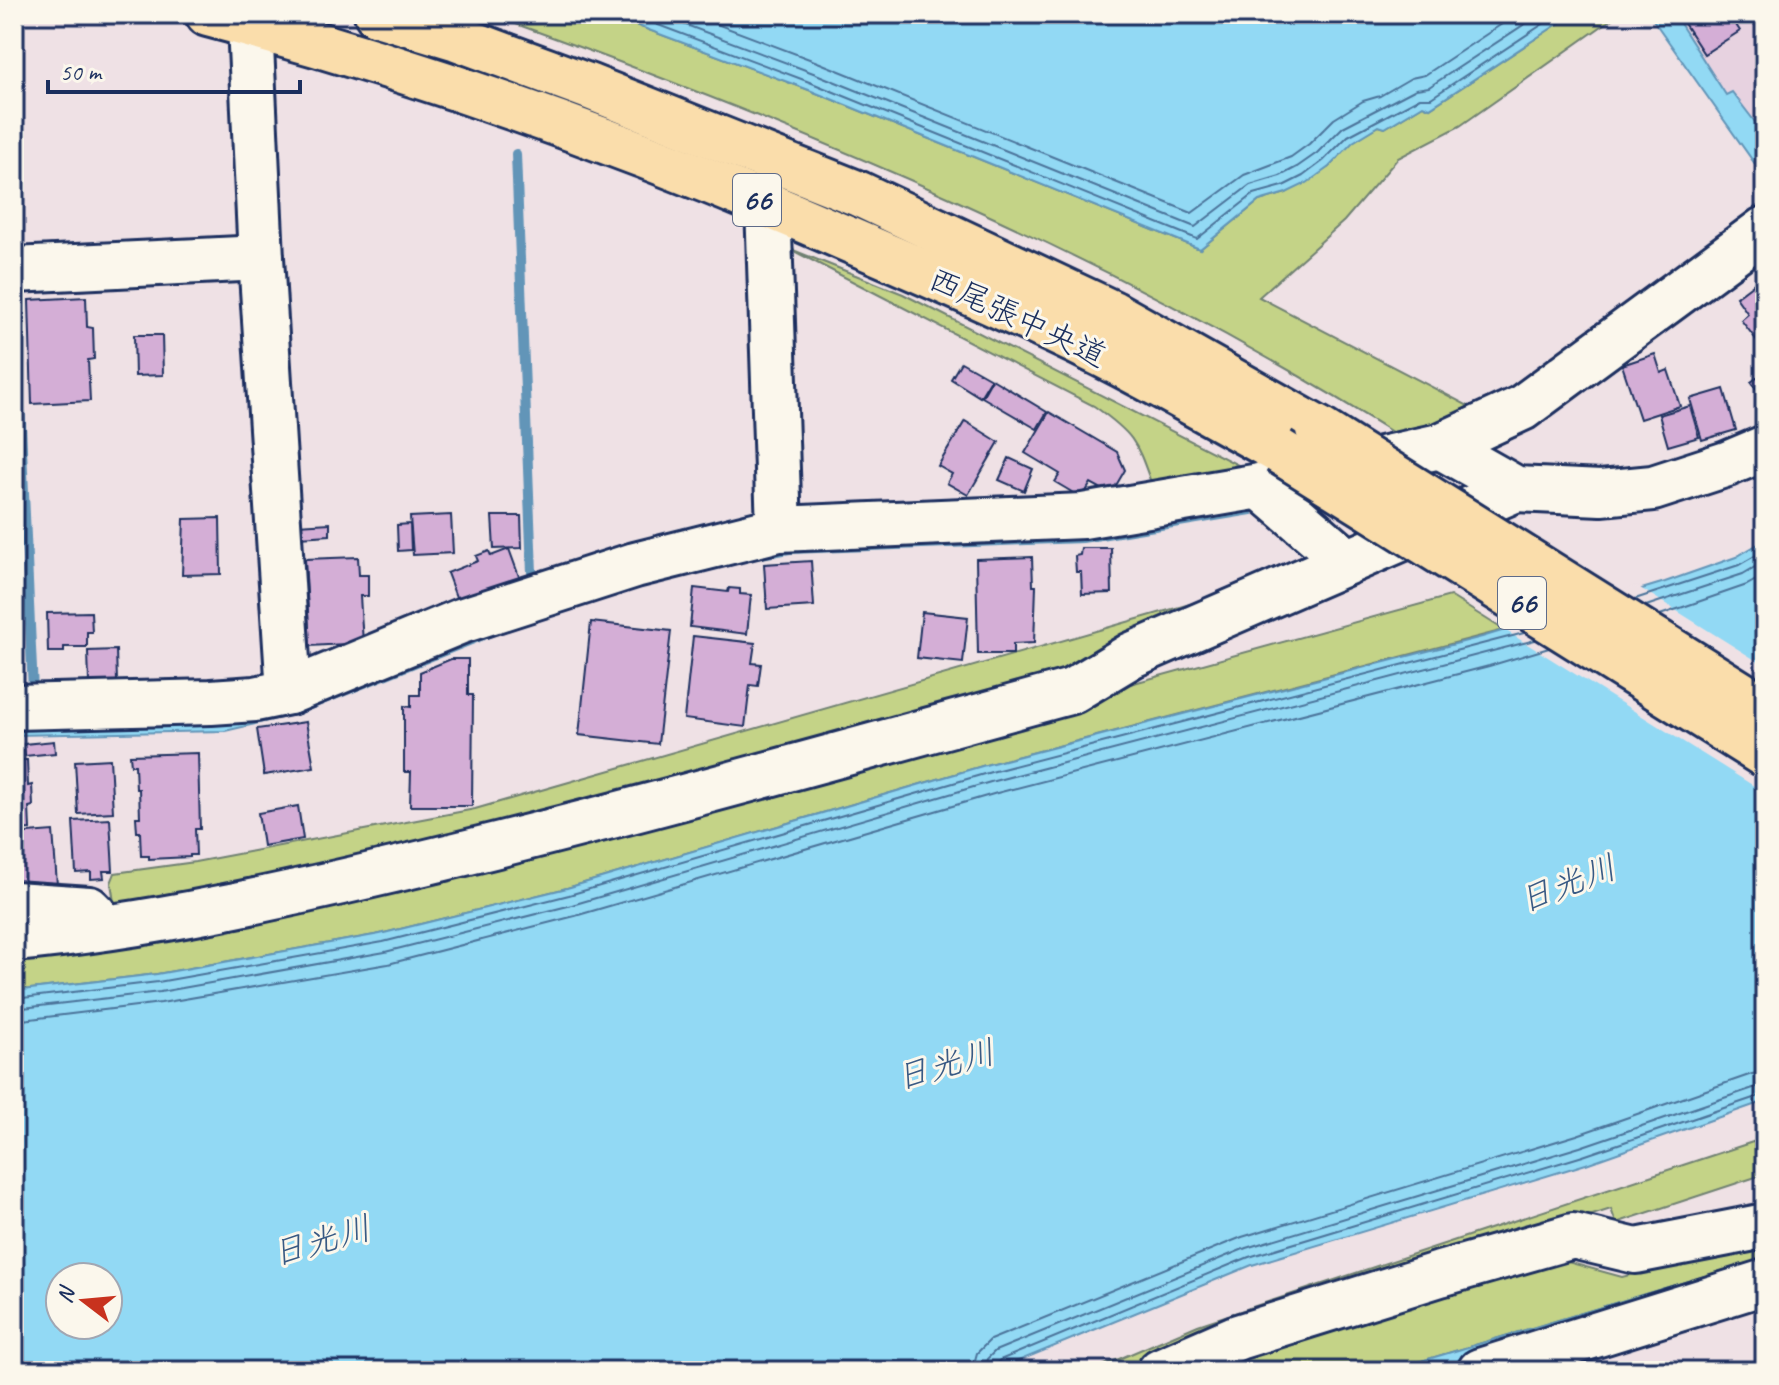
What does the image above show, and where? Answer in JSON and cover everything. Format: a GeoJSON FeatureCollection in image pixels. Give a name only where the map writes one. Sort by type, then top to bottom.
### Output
{"type":"FeatureCollection","features":[{"type":"Feature","properties":{"kind":"main road","name":"西尾張中央道"},"geometry":{"type":"LineString","coordinates":[[208,14],[406,70],[511,106],[768,204],[968,291],[1094,351],[1270,468],[1765,755]]}},
{"type":"Feature","properties":{"kind":"main road","name":"西尾張中央道"},"geometry":{"type":"LineString","coordinates":[[377,14],[457,38],[590,87],[859,194],[1112,313],[1318,429],[1765,709]]}},
{"type":"Feature","properties":{"kind":"street"},"geometry":{"type":"LineString","coordinates":[[250,25],[261,258],[289,692]]}},
{"type":"Feature","properties":{"kind":"street"},"geometry":{"type":"LineString","coordinates":[[768,204],[779,529]]}},
{"type":"Feature","properties":{"kind":"street"},"geometry":{"type":"LineString","coordinates":[[14,707],[211,702],[255,699],[289,692],[461,621],[635,565],[779,529],[1083,516],[1270,468],[1440,446],[1522,408],[1765,229]]}},
{"type":"Feature","properties":{"kind":"street"},"geometry":{"type":"LineString","coordinates":[[14,270],[261,258]]}},
{"type":"Feature","properties":{"kind":"street"},"geometry":{"type":"LineString","coordinates":[[1440,446],[1516,489]]}},
{"type":"Feature","properties":{"kind":"street"},"geometry":{"type":"LineString","coordinates":[[14,939],[246,905],[558,831],[1072,691],[1132,655],[1516,489],[1601,493],[1653,488],[1765,448]]}},
{"type":"Feature","properties":{"kind":"street"},"geometry":{"type":"LineString","coordinates":[[1270,468],[1347,561]]}},
{"type":"Feature","properties":{"kind":"street"},"geometry":{"type":"LineString","coordinates":[[14,904],[89,909],[109,927]]}},
{"type":"Feature","properties":{"kind":"street"},"geometry":{"type":"LineString","coordinates":[[1160,1371],[1238,1337],[1573,1236],[1636,1251],[1765,1226]]}},
{"type":"Feature","properties":{"kind":"street"},"geometry":{"type":"LineString","coordinates":[[1480,1371],[1765,1282]]}},
{"type":"Feature","properties":{"kind":"shaded area"},"geometry":{"type":"Polygon","coordinates":[[[1674,14],[1765,14],[1765,135],[1732,92],[1726,95],[1674,14]]]}},
{"type":"Feature","properties":{"kind":"green space"},"geometry":{"type":"Polygon","coordinates":[[[488,14],[606,14],[809,90],[1200,249],[1259,201],[1286,193],[1329,167],[1352,142],[1379,126],[1385,128],[1423,105],[1430,108],[1573,14],[1619,14],[1460,126],[1398,158],[1344,221],[1259,297],[1482,413],[1408,442],[1188,314],[960,202],[726,103],[488,14]]]}},
{"type":"Feature","properties":{"kind":"green space"},"geometry":{"type":"Polygon","coordinates":[[[788,248],[903,294],[1246,469],[1153,488],[1133,441],[1119,425],[1094,406],[788,248]]]}},
{"type":"Feature","properties":{"kind":"green space"},"geometry":{"type":"Polygon","coordinates":[[[1277,579],[1079,674],[556,822],[116,915],[111,883],[115,873],[195,862],[475,809],[1277,579]]]}},
{"type":"Feature","properties":{"kind":"green space"},"geometry":{"type":"Polygon","coordinates":[[[1450,596],[1504,630],[989,764],[567,888],[380,934],[157,974],[14,991],[14,948],[1076,699],[1450,596]]]}},
{"type":"Feature","properties":{"kind":"green space"},"geometry":{"type":"Polygon","coordinates":[[[1765,1138],[1765,1174],[1616,1223],[1611,1209],[1222,1333],[1135,1371],[1091,1371],[1198,1325],[1765,1138]]]}},
{"type":"Feature","properties":{"kind":"green space"},"geometry":{"type":"Polygon","coordinates":[[[1765,1241],[1765,1258],[1388,1371],[1367,1371],[1365,1367],[1353,1371],[1185,1371],[1546,1256],[1622,1277],[1765,1241]]]}},
{"type":"Feature","properties":{"kind":"water"},"geometry":{"type":"Polygon","coordinates":[[[606,14],[1573,14],[1430,108],[1423,105],[1385,128],[1379,126],[1353,142],[1329,167],[1307,183],[1259,201],[1200,249],[809,90],[606,14]]]}},
{"type":"Feature","properties":{"kind":"water"},"geometry":{"type":"Polygon","coordinates":[[[1649,14],[1674,14],[1726,95],[1732,92],[1765,135],[1765,178],[1649,14]]]}},
{"type":"Feature","properties":{"kind":"water"},"geometry":{"type":"Polygon","coordinates":[[[1248,503],[1252,514],[1083,542],[790,553],[738,562],[677,576],[534,619],[298,714],[225,731],[14,735],[14,725],[224,721],[531,609],[737,553],[1248,503]]]}},
{"type":"Feature","properties":{"kind":"water","name":"日光川"},"geometry":{"type":"Polygon","coordinates":[[[1765,540],[1765,1101],[1586,1164],[1252,1265],[994,1371],[14,1371],[14,991],[157,974],[380,934],[567,888],[989,764],[1482,637],[1665,582],[1736,557],[1765,540]]]}},
{"type":"Feature","properties":{"kind":"water"},"geometry":{"type":"Polygon","coordinates":[[[1765,1258],[1765,1268],[1439,1371],[1388,1371],[1765,1258]]]}},
{"type":"Feature","properties":{"kind":"pier"},"geometry":{"type":"Polygon","coordinates":[[[1637,586],[1765,666],[1765,793],[1500,627],[1637,586]]]}},
{"type":"Feature","properties":{"kind":"building"},"geometry":{"type":"Polygon","coordinates":[[[1678,14],[1729,14],[1740,31],[1704,54],[1678,14]]]}},
{"type":"Feature","properties":{"kind":"building"},"geometry":{"type":"Polygon","coordinates":[[[1765,275],[1765,351],[1741,320],[1748,314],[1736,297],[1765,275]]]}},
{"type":"Feature","properties":{"kind":"building"},"geometry":{"type":"Polygon","coordinates":[[[86,297],[87,327],[93,328],[94,359],[88,360],[90,401],[32,404],[29,300],[86,297]]]}},
{"type":"Feature","properties":{"kind":"building"},"geometry":{"type":"Polygon","coordinates":[[[134,335],[162,335],[163,375],[135,376],[134,335]]]}},
{"type":"Feature","properties":{"kind":"building"},"geometry":{"type":"Polygon","coordinates":[[[1655,354],[1661,373],[1668,370],[1680,406],[1640,419],[1622,365],[1655,354]]]}},
{"type":"Feature","properties":{"kind":"building"},"geometry":{"type":"Polygon","coordinates":[[[961,362],[991,379],[980,397],[951,379],[961,362]]]}},
{"type":"Feature","properties":{"kind":"building"},"geometry":{"type":"Polygon","coordinates":[[[1765,372],[1765,401],[1751,382],[1765,372]]]}},
{"type":"Feature","properties":{"kind":"building"},"geometry":{"type":"Polygon","coordinates":[[[992,379],[1047,412],[1037,429],[982,397],[992,379]]]}},
{"type":"Feature","properties":{"kind":"building"},"geometry":{"type":"Polygon","coordinates":[[[1724,389],[1736,430],[1702,440],[1690,399],[1724,389]]]}},
{"type":"Feature","properties":{"kind":"building"},"geometry":{"type":"Polygon","coordinates":[[[1690,406],[1699,437],[1668,446],[1659,415],[1690,406]]]}},
{"type":"Feature","properties":{"kind":"building"},"geometry":{"type":"Polygon","coordinates":[[[1049,412],[1117,452],[1125,470],[1111,494],[1091,483],[1082,498],[1055,482],[1060,474],[1025,453],[1049,412]]]}},
{"type":"Feature","properties":{"kind":"building"},"geometry":{"type":"Polygon","coordinates":[[[965,421],[999,442],[968,495],[947,483],[952,474],[938,466],[965,421]]]}},
{"type":"Feature","properties":{"kind":"building"},"geometry":{"type":"Polygon","coordinates":[[[1009,458],[1033,469],[1024,491],[999,480],[1009,458]]]}},
{"type":"Feature","properties":{"kind":"building"},"geometry":{"type":"Polygon","coordinates":[[[451,515],[453,553],[413,555],[410,517],[451,515]]]}},
{"type":"Feature","properties":{"kind":"building"},"geometry":{"type":"Polygon","coordinates":[[[492,516],[521,516],[522,548],[494,549],[492,516]]]}},
{"type":"Feature","properties":{"kind":"building"},"geometry":{"type":"Polygon","coordinates":[[[220,518],[221,574],[182,575],[184,519],[220,518]]]}},
{"type":"Feature","properties":{"kind":"building"},"geometry":{"type":"Polygon","coordinates":[[[330,523],[330,535],[299,537],[298,525],[330,523]]]}},
{"type":"Feature","properties":{"kind":"building"},"geometry":{"type":"Polygon","coordinates":[[[410,524],[411,550],[398,551],[397,525],[410,524]]]}},
{"type":"Feature","properties":{"kind":"building"},"geometry":{"type":"Polygon","coordinates":[[[1081,548],[1111,548],[1112,593],[1082,594],[1081,572],[1076,572],[1075,556],[1080,555],[1081,548]]]}},
{"type":"Feature","properties":{"kind":"building"},"geometry":{"type":"Polygon","coordinates":[[[509,549],[521,582],[459,605],[447,573],[478,561],[476,556],[489,551],[491,556],[509,549]]]}},
{"type":"Feature","properties":{"kind":"building"},"geometry":{"type":"Polygon","coordinates":[[[358,557],[359,575],[368,575],[368,596],[360,596],[363,643],[310,646],[305,559],[358,557]]]}},
{"type":"Feature","properties":{"kind":"building"},"geometry":{"type":"Polygon","coordinates":[[[1032,557],[1033,586],[1036,586],[1034,643],[1013,644],[1013,654],[978,654],[976,559],[1032,557]]]}},
{"type":"Feature","properties":{"kind":"building"},"geometry":{"type":"Polygon","coordinates":[[[811,561],[814,606],[767,609],[764,564],[811,561]]]}},
{"type":"Feature","properties":{"kind":"building"},"geometry":{"type":"Polygon","coordinates":[[[694,588],[728,592],[729,588],[740,589],[740,594],[751,595],[747,634],[690,627],[694,588]]]}},
{"type":"Feature","properties":{"kind":"building"},"geometry":{"type":"Polygon","coordinates":[[[91,612],[92,632],[87,632],[87,647],[64,647],[64,652],[48,652],[47,613],[91,612]]]}},
{"type":"Feature","properties":{"kind":"building"},"geometry":{"type":"Polygon","coordinates":[[[922,612],[968,617],[963,663],[917,658],[922,612]]]}},
{"type":"Feature","properties":{"kind":"building"},"geometry":{"type":"Polygon","coordinates":[[[591,622],[671,631],[658,744],[579,735],[591,622]]]}},
{"type":"Feature","properties":{"kind":"building"},"geometry":{"type":"Polygon","coordinates":[[[693,636],[755,643],[752,663],[761,664],[758,686],[750,685],[745,727],[684,719],[693,636]]]}},
{"type":"Feature","properties":{"kind":"building"},"geometry":{"type":"Polygon","coordinates":[[[116,650],[117,682],[89,683],[88,651],[116,650]]]}},
{"type":"Feature","properties":{"kind":"building"},"geometry":{"type":"Polygon","coordinates":[[[451,659],[468,659],[468,695],[473,695],[472,806],[410,806],[411,772],[404,772],[404,706],[411,707],[411,695],[420,695],[420,672],[451,659]]]}},
{"type":"Feature","properties":{"kind":"building"},"geometry":{"type":"Polygon","coordinates":[[[306,722],[314,767],[264,775],[257,729],[306,722]]]}},
{"type":"Feature","properties":{"kind":"building"},"geometry":{"type":"Polygon","coordinates":[[[54,741],[55,753],[25,756],[24,744],[54,741]]]}},
{"type":"Feature","properties":{"kind":"building"},"geometry":{"type":"Polygon","coordinates":[[[198,753],[200,829],[195,829],[196,855],[149,859],[149,856],[141,856],[136,817],[140,817],[139,789],[136,789],[135,765],[131,765],[130,755],[198,753]]]}},
{"type":"Feature","properties":{"kind":"building"},"geometry":{"type":"Polygon","coordinates":[[[110,759],[113,812],[78,814],[75,761],[110,759]]]}},
{"type":"Feature","properties":{"kind":"building"},"geometry":{"type":"Polygon","coordinates":[[[14,760],[27,760],[33,806],[29,807],[30,829],[14,830],[14,760]]]}},
{"type":"Feature","properties":{"kind":"building"},"geometry":{"type":"Polygon","coordinates":[[[298,806],[303,839],[263,846],[258,813],[298,806]]]}},
{"type":"Feature","properties":{"kind":"building"},"geometry":{"type":"Polygon","coordinates":[[[110,819],[113,871],[103,871],[104,878],[91,879],[91,872],[76,873],[73,821],[110,819]]]}},
{"type":"Feature","properties":{"kind":"building"},"geometry":{"type":"Polygon","coordinates":[[[53,831],[57,885],[14,888],[14,834],[53,831]]]}},
{"type":"Feature","properties":{"kind":"waterway"},"geometry":{"type":"LineString","coordinates":[[516,154],[532,573]]}},
{"type":"Feature","properties":{"kind":"waterway"},"geometry":{"type":"LineString","coordinates":[[15,295],[33,691]]}}]}
